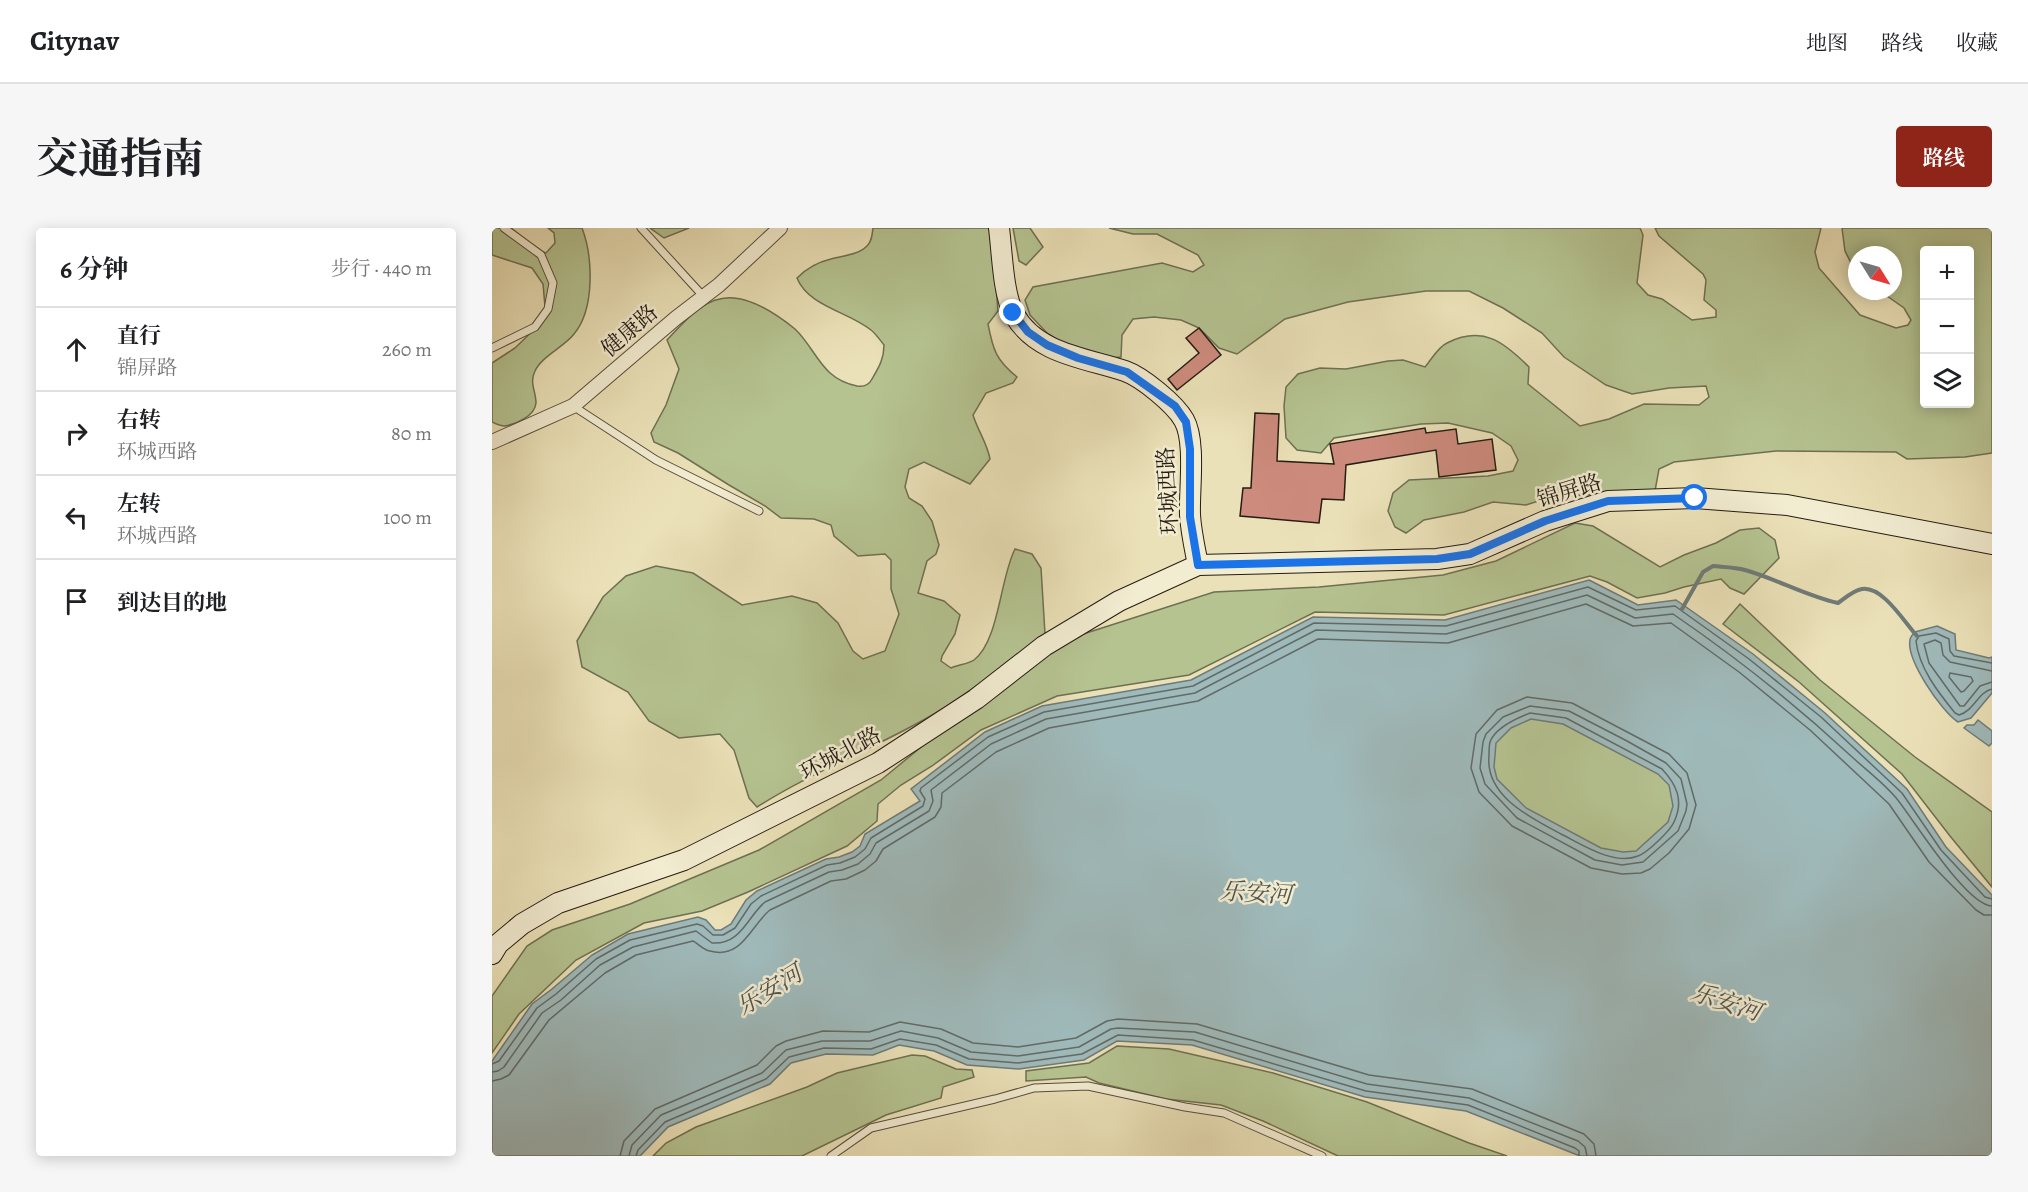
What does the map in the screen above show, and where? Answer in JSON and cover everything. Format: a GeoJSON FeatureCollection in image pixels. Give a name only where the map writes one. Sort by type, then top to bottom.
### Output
{"type":"FeatureCollection","features":[{"type":"Feature","properties":{"kind":"street","name":"健康路"},"geometry":{"type":"LineString","coordinates":[[492,442],[573,406],[704,297],[780,228]]}},
{"type":"Feature","properties":{"kind":"street","name":"环城西路"},"geometry":{"type":"LineString","coordinates":[[999,228],[1008,295],[1013,313],[1028,332],[1047,345],[1078,358],[1127,372],[1175,406],[1186,422],[1190,449],[1190,517],[1198,565]]}},
{"type":"Feature","properties":{"kind":"street","name":"锦屏路"},"geometry":{"type":"LineString","coordinates":[[1198,565],[1437,559],[1470,554],[1545,521],[1608,501],[1695,498],[1786,505],[1992,544]]}},
{"type":"Feature","properties":{"kind":"street","name":"环城北路"},"geometry":{"type":"LineString","coordinates":[[492,954],[498,944],[522,924],[558,903],[684,860],[878,763],[976,699],[1044,646],[1119,601],[1198,565]]}},
{"type":"Feature","properties":{"kind":"lane"},"geometry":{"type":"LineString","coordinates":[[492,348],[535,327],[548,309],[553,283],[541,255],[504,228]]}},
{"type":"Feature","properties":{"kind":"lane"},"geometry":{"type":"LineString","coordinates":[[641,228],[704,297]]}},
{"type":"Feature","properties":{"kind":"lane"},"geometry":{"type":"LineString","coordinates":[[573,406],[656,460],[759,512]]}},
{"type":"Feature","properties":{"kind":"lane"},"geometry":{"type":"LineString","coordinates":[[831,1156],[871,1128],[1034,1088],[1088,1086],[1224,1113],[1322,1156]]}},
{"type":"Feature","properties":{"kind":"green space"},"geometry":{"type":"Polygon","coordinates":[[[492,228],[511,228],[540,251],[546,253],[555,243],[554,233],[548,228],[582,228],[590,268],[589,297],[581,323],[570,339],[543,361],[535,371],[533,383],[535,408],[519,421],[505,426],[492,422],[492,363],[515,348],[546,318],[543,284],[532,268],[492,255],[492,228]]]}},
{"type":"Feature","properties":{"kind":"green space"},"geometry":{"type":"Polygon","coordinates":[[[650,228],[689,228],[664,238],[650,228]]]}},
{"type":"Feature","properties":{"kind":"green space"},"geometry":{"type":"Polygon","coordinates":[[[873,228],[991,228],[998,311],[988,324],[997,354],[1004,365],[1017,377],[1013,383],[986,393],[973,415],[990,459],[970,484],[924,462],[909,469],[905,487],[909,498],[922,506],[932,521],[939,545],[936,554],[927,561],[918,593],[944,601],[960,615],[955,634],[941,661],[951,668],[969,663],[982,651],[989,639],[1015,549],[1032,554],[1041,568],[1045,634],[941,710],[802,781],[757,807],[749,798],[734,750],[720,734],[679,738],[649,721],[628,692],[582,667],[577,641],[603,597],[626,576],[656,566],[693,573],[742,605],[792,596],[817,603],[838,623],[853,651],[863,659],[885,651],[899,614],[891,589],[891,560],[885,554],[858,556],[834,536],[831,525],[814,519],[781,518],[678,453],[654,442],[651,433],[666,405],[679,369],[667,340],[696,311],[724,298],[742,299],[782,319],[803,337],[821,363],[835,377],[857,386],[869,383],[881,363],[884,345],[873,332],[862,324],[819,302],[802,288],[797,278],[808,269],[826,260],[863,249],[872,238],[873,228]]]}},
{"type":"Feature","properties":{"kind":"green space"},"geometry":{"type":"Polygon","coordinates":[[[1013,228],[1030,228],[1043,247],[1026,265],[1019,261],[1013,228]]]}},
{"type":"Feature","properties":{"kind":"green space"},"geometry":{"type":"Polygon","coordinates":[[[1109,228],[1640,228],[1643,235],[1637,283],[1648,295],[1662,299],[1692,320],[1716,317],[1716,310],[1704,300],[1706,280],[1703,274],[1659,236],[1655,228],[1821,228],[1815,252],[1819,268],[1860,315],[1896,328],[1908,325],[1911,320],[1904,308],[1893,300],[1902,300],[1902,246],[1848,246],[1848,257],[1842,228],[1992,228],[1992,453],[1965,457],[1907,459],[1896,452],[1776,451],[1674,462],[1659,469],[1655,491],[1551,497],[1526,505],[1493,502],[1464,512],[1424,520],[1406,533],[1395,527],[1388,511],[1393,493],[1409,480],[1488,476],[1513,471],[1518,460],[1511,446],[1492,433],[1448,423],[1421,424],[1334,438],[1321,453],[1297,450],[1286,438],[1284,406],[1286,387],[1298,374],[1320,368],[1346,369],[1403,360],[1425,367],[1447,343],[1460,338],[1482,336],[1502,344],[1520,358],[1529,367],[1528,384],[1580,426],[1609,419],[1644,404],[1699,405],[1709,397],[1706,386],[1669,388],[1632,394],[1606,385],[1564,357],[1542,333],[1503,308],[1469,291],[1426,291],[1348,302],[1285,319],[1237,354],[1219,348],[1199,328],[1181,320],[1154,317],[1133,319],[1122,335],[1121,357],[1102,359],[1063,343],[1048,334],[1030,315],[1025,300],[1033,287],[1162,263],[1193,272],[1204,265],[1198,255],[1157,234],[1133,234],[1109,228]]]}},
{"type":"Feature","properties":{"kind":"green space"},"geometry":{"type":"Polygon","coordinates":[[[1575,523],[1593,526],[1660,567],[1740,530],[1759,528],[1775,540],[1779,558],[1744,594],[1730,588],[1721,579],[1637,598],[1590,576],[1444,615],[1315,612],[1189,675],[1057,696],[981,730],[932,766],[901,785],[878,804],[877,821],[847,846],[702,911],[644,923],[576,960],[519,1014],[492,1053],[492,996],[527,946],[552,930],[630,904],[759,850],[881,780],[937,734],[1074,637],[1214,592],[1319,587],[1443,575],[1496,561],[1575,523]]]}},
{"type":"Feature","properties":{"kind":"green space"},"geometry":{"type":"Polygon","coordinates":[[[1740,604],[1820,680],[1915,757],[1992,812],[1992,887],[1902,774],[1799,682],[1723,624],[1740,604]]]}},
{"type":"Feature","properties":{"kind":"green space"},"geometry":{"type":"Polygon","coordinates":[[[1445,640],[1821,719],[1643,874],[1496,797],[1445,640]]]}},
{"type":"Feature","properties":{"kind":"green space"},"geometry":{"type":"Polygon","coordinates":[[[1117,1046],[1169,1049],[1273,1073],[1367,1102],[1507,1156],[1338,1156],[1263,1121],[1221,1105],[1166,1099],[1099,1083],[1086,1077],[1026,1081],[1026,1071],[1089,1063],[1117,1046]]]}},
{"type":"Feature","properties":{"kind":"green space"},"geometry":{"type":"Polygon","coordinates":[[[912,1055],[925,1056],[956,1069],[972,1070],[974,1077],[943,1087],[941,1098],[886,1115],[802,1156],[653,1156],[666,1143],[696,1127],[807,1087],[837,1073],[912,1055]]]}},
{"type":"Feature","properties":{"kind":"water","name":"乐安河"},"geometry":{"type":"Polygon","coordinates":[[[1589,580],[1638,605],[1676,600],[1753,654],[1825,713],[1907,789],[1946,847],[1992,895],[1992,1156],[1580,1156],[1466,1111],[1365,1097],[1192,1045],[1117,1041],[1084,1060],[1019,1069],[967,1065],[934,1051],[899,1045],[873,1055],[826,1054],[791,1063],[770,1084],[668,1127],[640,1156],[492,1156],[492,1061],[532,1004],[592,955],[628,934],[698,917],[706,920],[715,930],[721,930],[731,924],[746,900],[757,891],[826,859],[852,852],[860,846],[865,834],[920,801],[911,789],[985,732],[1042,706],[1191,680],[1313,617],[1445,620],[1589,580]],[[1531,719],[1511,728],[1496,743],[1494,767],[1497,779],[1526,808],[1601,848],[1623,852],[1636,851],[1668,822],[1673,806],[1669,785],[1658,774],[1563,724],[1531,719]]]}},
{"type":"Feature","properties":{"kind":"water"},"geometry":{"type":"Polygon","coordinates":[[[1937,626],[1955,634],[1956,650],[1992,657],[1992,693],[1971,718],[1958,722],[1943,708],[1926,685],[1910,649],[1910,639],[1915,632],[1937,626]]]}},
{"type":"Feature","properties":{"kind":"water"},"geometry":{"type":"Polygon","coordinates":[[[1978,720],[1992,731],[1992,743],[1989,746],[1964,728],[1967,725],[1974,725],[1978,720]]]}},
{"type":"Feature","properties":{"kind":"building"},"geometry":{"type":"Polygon","coordinates":[[[1199,328],[1221,355],[1177,390],[1168,379],[1199,353],[1186,338],[1199,328]]]}},
{"type":"Feature","properties":{"kind":"building"},"geometry":{"type":"Polygon","coordinates":[[[1255,413],[1279,414],[1277,461],[1334,464],[1330,444],[1425,428],[1426,433],[1456,429],[1458,444],[1492,439],[1496,470],[1439,477],[1436,450],[1346,465],[1344,500],[1322,499],[1319,523],[1240,516],[1243,488],[1251,488],[1255,413]]]}},
{"type":"Feature","properties":{"kind":"waterway"},"geometry":{"type":"LineString","coordinates":[[1682,609],[1703,572],[1713,566],[1733,568],[1757,574],[1838,603],[1856,591],[1870,590],[1885,599],[1917,636]]}},
{"type":"Feature","properties":{"kind":"route"},"geometry":{"type":"LineString","coordinates":[[1013,313],[1028,332],[1047,345],[1078,358],[1127,372],[1175,406],[1186,422],[1190,449],[1190,517],[1198,565],[1437,559],[1470,554],[1545,521],[1608,501],[1695,498]]}}]}
